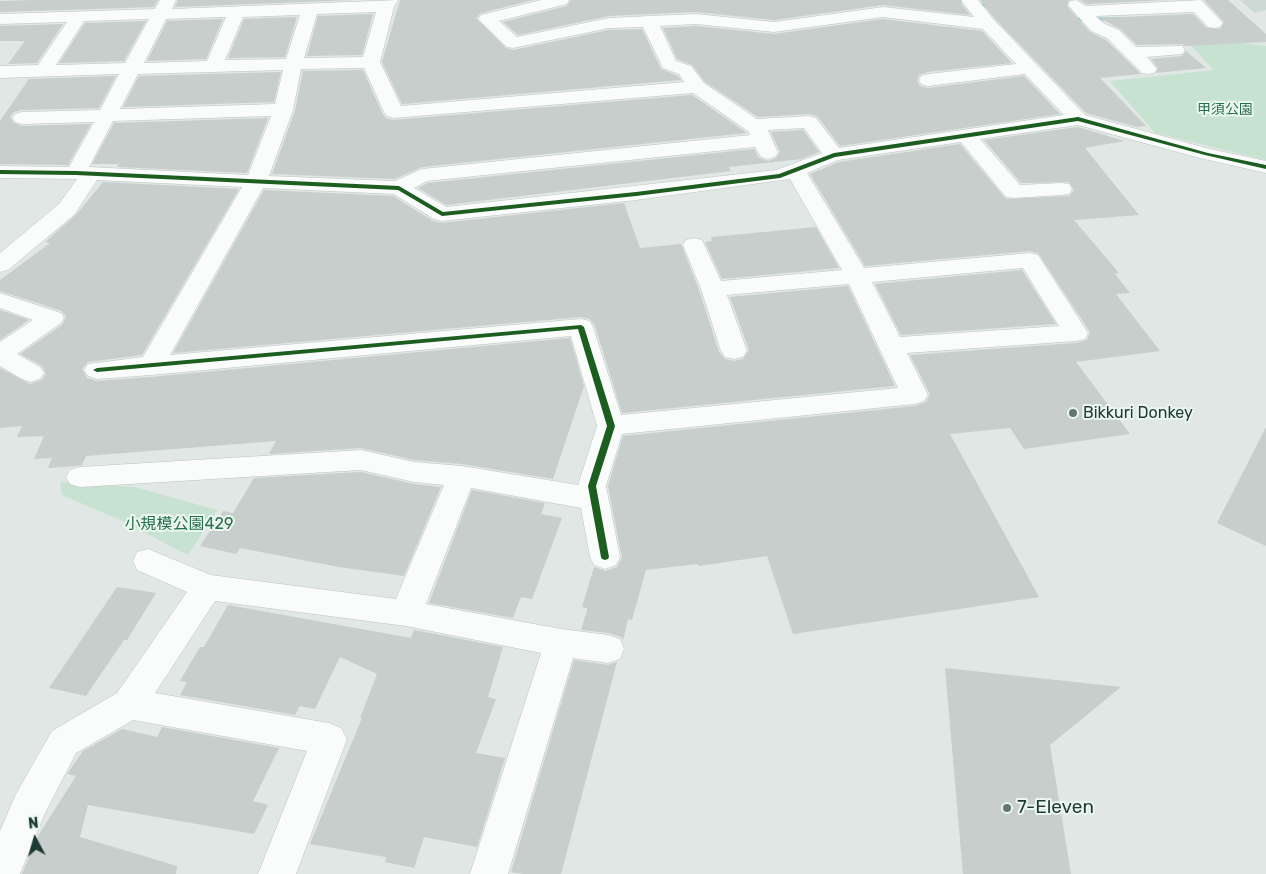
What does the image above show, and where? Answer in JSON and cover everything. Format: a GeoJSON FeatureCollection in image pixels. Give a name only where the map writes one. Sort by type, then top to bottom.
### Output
{"type":"FeatureCollection","features":[{"type":"Feature","properties":{"kind":"street"},"geometry":{"type":"LineString","coordinates":[[560,0],[488,19],[513,43],[609,22],[696,19],[774,27],[883,12],[978,12],[1078,118]]}},
{"type":"Feature","properties":{"kind":"street"},"geometry":{"type":"LineString","coordinates":[[1,20],[79,16],[164,6],[237,10],[388,3],[371,62],[394,112],[697,87]]}},
{"type":"Feature","properties":{"kind":"street"},"geometry":{"type":"LineString","coordinates":[[1084,13],[1194,3],[1214,22]]}},
{"type":"Feature","properties":{"kind":"street"},"geometry":{"type":"LineString","coordinates":[[578,4],[609,22]]}},
{"type":"Feature","properties":{"kind":"street"},"geometry":{"type":"LineString","coordinates":[[0,266],[67,209],[107,115],[164,6]]}},
{"type":"Feature","properties":{"kind":"street"},"geometry":{"type":"LineString","coordinates":[[696,19],[712,7]]}},
{"type":"Feature","properties":{"kind":"street"},"geometry":{"type":"LineString","coordinates":[[151,366],[256,182],[284,110],[293,64],[311,8]]}},
{"type":"Feature","properties":{"kind":"street"},"geometry":{"type":"LineString","coordinates":[[214,66],[237,10]]}},
{"type":"Feature","properties":{"kind":"street"},"geometry":{"type":"LineString","coordinates":[[1084,13],[1113,34],[1148,70]]}},
{"type":"Feature","properties":{"kind":"street"},"geometry":{"type":"LineString","coordinates":[[43,71],[79,16]]}},
{"type":"Feature","properties":{"kind":"street"},"geometry":{"type":"LineString","coordinates":[[611,426],[915,395],[856,275],[788,174],[757,133],[697,87],[685,70],[669,64],[649,21]]}},
{"type":"Feature","properties":{"kind":"street"},"geometry":{"type":"LineString","coordinates":[[1131,53],[1176,50]]}},
{"type":"Feature","properties":{"kind":"street"},"geometry":{"type":"LineString","coordinates":[[0,72],[371,62]]}},
{"type":"Feature","properties":{"kind":"street"},"geometry":{"type":"LineString","coordinates":[[928,80],[1030,68]]}},
{"type":"Feature","properties":{"kind":"street"},"geometry":{"type":"LineString","coordinates":[[22,118],[284,110]]}},
{"type":"Feature","properties":{"kind":"street"},"geometry":{"type":"LineString","coordinates":[[0,172],[399,188],[442,214],[636,194],[788,174],[834,155],[1078,118],[1208,154],[1266,166]]}},
{"type":"Feature","properties":{"kind":"street"},"geometry":{"type":"LineString","coordinates":[[399,188],[422,175],[757,133],[809,122],[834,155]]}},
{"type":"Feature","properties":{"kind":"street"},"geometry":{"type":"LineString","coordinates":[[966,135],[1014,192],[1061,189]]}},
{"type":"Feature","properties":{"kind":"street"},"geometry":{"type":"LineString","coordinates":[[694,245],[713,290],[734,351]]}},
{"type":"Feature","properties":{"kind":"street"},"geometry":{"type":"LineString","coordinates":[[713,290],[1030,260],[1076,333],[892,346]]}},
{"type":"Feature","properties":{"kind":"street"},"geometry":{"type":"LineString","coordinates":[[0,300],[52,318],[0,355],[30,373]]}},
{"type":"Feature","properties":{"kind":"street"},"geometry":{"type":"LineString","coordinates":[[96,370],[581,327],[611,426],[592,486],[605,557]]}},
{"type":"Feature","properties":{"kind":"street"},"geometry":{"type":"LineString","coordinates":[[80,477],[293,462],[361,460],[414,472],[462,476],[594,499]]}},
{"type":"Feature","properties":{"kind":"street"},"geometry":{"type":"LineString","coordinates":[[406,613],[462,476]]}},
{"type":"Feature","properties":{"kind":"street"},"geometry":{"type":"LineString","coordinates":[[148,561],[207,587],[406,613],[561,643],[608,648]]}},
{"type":"Feature","properties":{"kind":"street"},"geometry":{"type":"LineString","coordinates":[[1,874],[29,806],[64,742],[129,704],[207,587]]}},
{"type":"Feature","properties":{"kind":"street"},"geometry":{"type":"LineString","coordinates":[[489,874],[561,643]]}},
{"type":"Feature","properties":{"kind":"street"},"geometry":{"type":"LineString","coordinates":[[129,704],[329,739],[277,874]]}},
{"type":"Feature","properties":{"kind":"shaded area"},"geometry":{"type":"Polygon","coordinates":[[[1240,0],[1266,0],[1266,10],[1255,13],[1240,0]]]}},
{"type":"Feature","properties":{"kind":"green space","name":"甲須公園"},"geometry":{"type":"Polygon","coordinates":[[[1181,35],[1266,46],[1266,160],[1155,133],[1110,81],[1214,70],[1181,35]]]}},
{"type":"Feature","properties":{"kind":"green space","name":"小規模公園429"},"geometry":{"type":"Polygon","coordinates":[[[60,482],[135,487],[217,510],[188,555],[118,519],[62,495],[60,482]]]}},
{"type":"Feature","properties":{"kind":"building"},"geometry":{"type":"Polygon","coordinates":[[[158,0],[154,7],[0,12],[0,1],[158,0]]]}},
{"type":"Feature","properties":{"kind":"building"},"geometry":{"type":"Polygon","coordinates":[[[178,0],[351,0],[175,7],[178,0]]]}},
{"type":"Feature","properties":{"kind":"building"},"geometry":{"type":"Polygon","coordinates":[[[400,0],[533,0],[481,13],[476,18],[506,48],[513,50],[609,30],[642,29],[661,69],[678,76],[681,80],[402,104],[382,62],[400,0]]]}},
{"type":"Feature","properties":{"kind":"building"},"geometry":{"type":"Polygon","coordinates":[[[571,0],[959,0],[970,15],[883,5],[774,20],[696,12],[649,14],[609,16],[518,35],[503,22],[567,6],[571,0]]]}},
{"type":"Feature","properties":{"kind":"building"},"geometry":{"type":"Polygon","coordinates":[[[980,0],[1069,0],[1067,6],[1090,32],[1106,40],[1141,74],[1100,78],[1146,126],[1137,127],[1086,113],[995,19],[980,0]]]}},
{"type":"Feature","properties":{"kind":"building"},"geometry":{"type":"Polygon","coordinates":[[[1080,0],[1165,0],[1086,4],[1080,0]]]}},
{"type":"Feature","properties":{"kind":"building"},"geometry":{"type":"Polygon","coordinates":[[[1204,0],[1228,0],[1266,34],[1266,42],[1185,46],[1182,44],[1137,45],[1120,29],[1100,18],[1193,14],[1207,28],[1220,29],[1224,22],[1204,0]]]}},
{"type":"Feature","properties":{"kind":"building"},"geometry":{"type":"Polygon","coordinates":[[[373,14],[362,55],[307,56],[318,16],[373,14]]]}},
{"type":"Feature","properties":{"kind":"building"},"geometry":{"type":"Polygon","coordinates":[[[297,17],[285,57],[228,58],[244,19],[297,17]]]}},
{"type":"Feature","properties":{"kind":"building"},"geometry":{"type":"Polygon","coordinates":[[[223,19],[206,59],[147,61],[167,21],[223,19]]]}},
{"type":"Feature","properties":{"kind":"building"},"geometry":{"type":"Polygon","coordinates":[[[883,19],[982,31],[1012,63],[927,72],[919,75],[917,81],[920,86],[928,88],[1024,76],[1060,114],[840,146],[817,116],[809,114],[758,117],[705,82],[692,65],[677,59],[663,28],[696,26],[774,34],[883,19]]]}},
{"type":"Feature","properties":{"kind":"building"},"geometry":{"type":"Polygon","coordinates":[[[146,21],[124,61],[59,63],[85,23],[146,21]]]}},
{"type":"Feature","properties":{"kind":"building"},"geometry":{"type":"Polygon","coordinates":[[[63,24],[37,63],[8,64],[25,41],[0,41],[0,26],[63,24]]]}},
{"type":"Feature","properties":{"kind":"building"},"geometry":{"type":"Polygon","coordinates":[[[1186,51],[1206,68],[1156,73],[1158,68],[1151,59],[1182,56],[1186,51]]]}},
{"type":"Feature","properties":{"kind":"building"},"geometry":{"type":"Polygon","coordinates":[[[363,70],[382,113],[386,118],[393,120],[692,95],[747,133],[422,167],[395,179],[272,174],[295,111],[303,71],[363,70]]]}},
{"type":"Feature","properties":{"kind":"building"},"geometry":{"type":"Polygon","coordinates":[[[281,72],[274,102],[123,107],[139,76],[281,72]]]}},
{"type":"Feature","properties":{"kind":"building"},"geometry":{"type":"Polygon","coordinates":[[[116,76],[99,108],[22,110],[14,112],[10,117],[14,123],[22,126],[91,124],[68,165],[0,164],[0,121],[29,79],[116,76]]]}},
{"type":"Feature","properties":{"kind":"building"},"geometry":{"type":"Polygon","coordinates":[[[268,118],[247,173],[117,167],[119,164],[92,164],[114,123],[268,118]]]}},
{"type":"Feature","properties":{"kind":"building"},"geometry":{"type":"Polygon","coordinates":[[[1078,127],[1124,141],[1085,148],[1139,215],[1074,220],[1119,273],[1115,274],[1130,293],[1116,294],[1160,351],[1076,362],[1130,434],[1024,449],[1010,428],[950,434],[1039,597],[793,634],[767,556],[699,566],[698,564],[646,570],[632,620],[628,619],[623,640],[621,637],[609,633],[581,630],[587,611],[587,608],[582,607],[594,567],[606,571],[617,567],[622,558],[608,486],[623,436],[915,406],[926,402],[930,394],[910,355],[1076,343],[1087,340],[1090,332],[1038,253],[1030,251],[865,266],[810,174],[839,162],[960,144],[1006,199],[1069,196],[1074,190],[1069,182],[1021,183],[984,140],[1078,127]]]}},
{"type":"Feature","properties":{"kind":"building"},"geometry":{"type":"Polygon","coordinates":[[[803,130],[819,152],[801,159],[729,167],[731,171],[446,205],[418,188],[428,183],[754,149],[759,158],[769,161],[776,158],[780,152],[771,132],[803,130]]]}},
{"type":"Feature","properties":{"kind":"building"},"geometry":{"type":"Polygon","coordinates":[[[103,182],[239,189],[142,355],[88,362],[82,369],[87,378],[97,381],[151,377],[570,338],[584,386],[553,479],[462,464],[414,460],[361,448],[269,454],[276,441],[86,456],[82,465],[76,466],[48,468],[52,458],[34,459],[44,436],[17,437],[22,426],[0,428],[0,368],[30,384],[42,380],[46,374],[42,366],[20,354],[62,325],[66,317],[62,311],[0,291],[0,280],[50,243],[45,242],[76,215],[103,182]]]}},
{"type":"Feature","properties":{"kind":"building"},"geometry":{"type":"Polygon","coordinates":[[[264,190],[393,196],[433,221],[442,223],[624,203],[640,248],[681,244],[699,290],[719,352],[725,359],[734,361],[743,359],[749,350],[730,297],[848,286],[895,386],[622,413],[595,326],[590,319],[581,317],[173,353],[264,190]]]}},
{"type":"Feature","properties":{"kind":"building"},"geometry":{"type":"Polygon","coordinates":[[[816,227],[839,268],[722,279],[705,242],[712,241],[711,237],[816,227]]]}},
{"type":"Feature","properties":{"kind":"building"},"geometry":{"type":"Polygon","coordinates":[[[1022,270],[1056,324],[901,335],[875,284],[1022,270]]]}},
{"type":"Feature","properties":{"kind":"building"},"geometry":{"type":"Polygon","coordinates":[[[0,310],[29,320],[0,340],[0,310]]]}},
{"type":"Feature","properties":{"kind":"building"},"geometry":{"type":"Polygon","coordinates":[[[1266,427],[1266,546],[1217,523],[1266,427]]]}},
{"type":"Feature","properties":{"kind":"building"},"geometry":{"type":"Polygon","coordinates":[[[361,472],[414,484],[441,487],[404,576],[339,567],[240,548],[236,554],[200,546],[223,511],[233,513],[254,478],[361,472]]]}},
{"type":"Feature","properties":{"kind":"building"},"geometry":{"type":"Polygon","coordinates":[[[472,490],[545,503],[541,514],[562,518],[532,599],[521,597],[513,618],[429,603],[472,490]]]}},
{"type":"Feature","properties":{"kind":"building"},"geometry":{"type":"Polygon","coordinates":[[[117,587],[156,593],[127,640],[124,640],[86,696],[49,688],[117,587]]]}},
{"type":"Feature","properties":{"kind":"building"},"geometry":{"type":"Polygon","coordinates":[[[228,605],[411,638],[414,630],[503,647],[488,697],[496,699],[476,753],[505,758],[477,847],[424,837],[414,868],[385,862],[386,857],[310,844],[362,718],[360,718],[377,674],[340,657],[315,709],[300,706],[295,715],[180,695],[187,682],[180,681],[200,647],[204,647],[228,605]]]}},
{"type":"Feature","properties":{"kind":"building"},"geometry":{"type":"Polygon","coordinates":[[[574,660],[608,665],[617,662],[561,874],[523,874],[511,872],[574,660]]]}},
{"type":"Feature","properties":{"kind":"building"},"geometry":{"type":"Polygon","coordinates":[[[945,668],[1121,687],[1050,745],[1071,874],[963,874],[945,668]]]}},
{"type":"Feature","properties":{"kind":"building"},"geometry":{"type":"Polygon","coordinates":[[[162,727],[279,748],[253,801],[268,805],[254,834],[88,805],[80,837],[177,866],[176,874],[22,874],[38,836],[76,776],[67,774],[83,751],[122,729],[157,737],[162,727]]]}},
{"type":"Feature","properties":{"kind":"waterway"},"geometry":{"type":"LineString","coordinates":[[955,0],[999,8]]}},
{"type":"Feature","properties":{"kind":"waterway"},"geometry":{"type":"LineString","coordinates":[[1064,20],[1118,19]]}},
{"type":"Feature","properties":{"kind":"cycle path"},"geometry":{"type":"LineString","coordinates":[[0,172],[76,173],[399,188],[442,214],[636,194],[780,176],[834,155],[1078,119],[1207,154],[1266,167]]}},
{"type":"Feature","properties":{"kind":"cycle path"},"geometry":{"type":"LineString","coordinates":[[97,370],[581,327],[611,426],[592,486],[605,557]]}},
{"type":"Feature","properties":{"kind":"place","name":"Bikkuri Donkey"},"geometry":{"type":"Point","coordinates":[1073,413]}},
{"type":"Feature","properties":{"kind":"place","name":"7-Eleven"},"geometry":{"type":"Point","coordinates":[1007,808]}}]}
